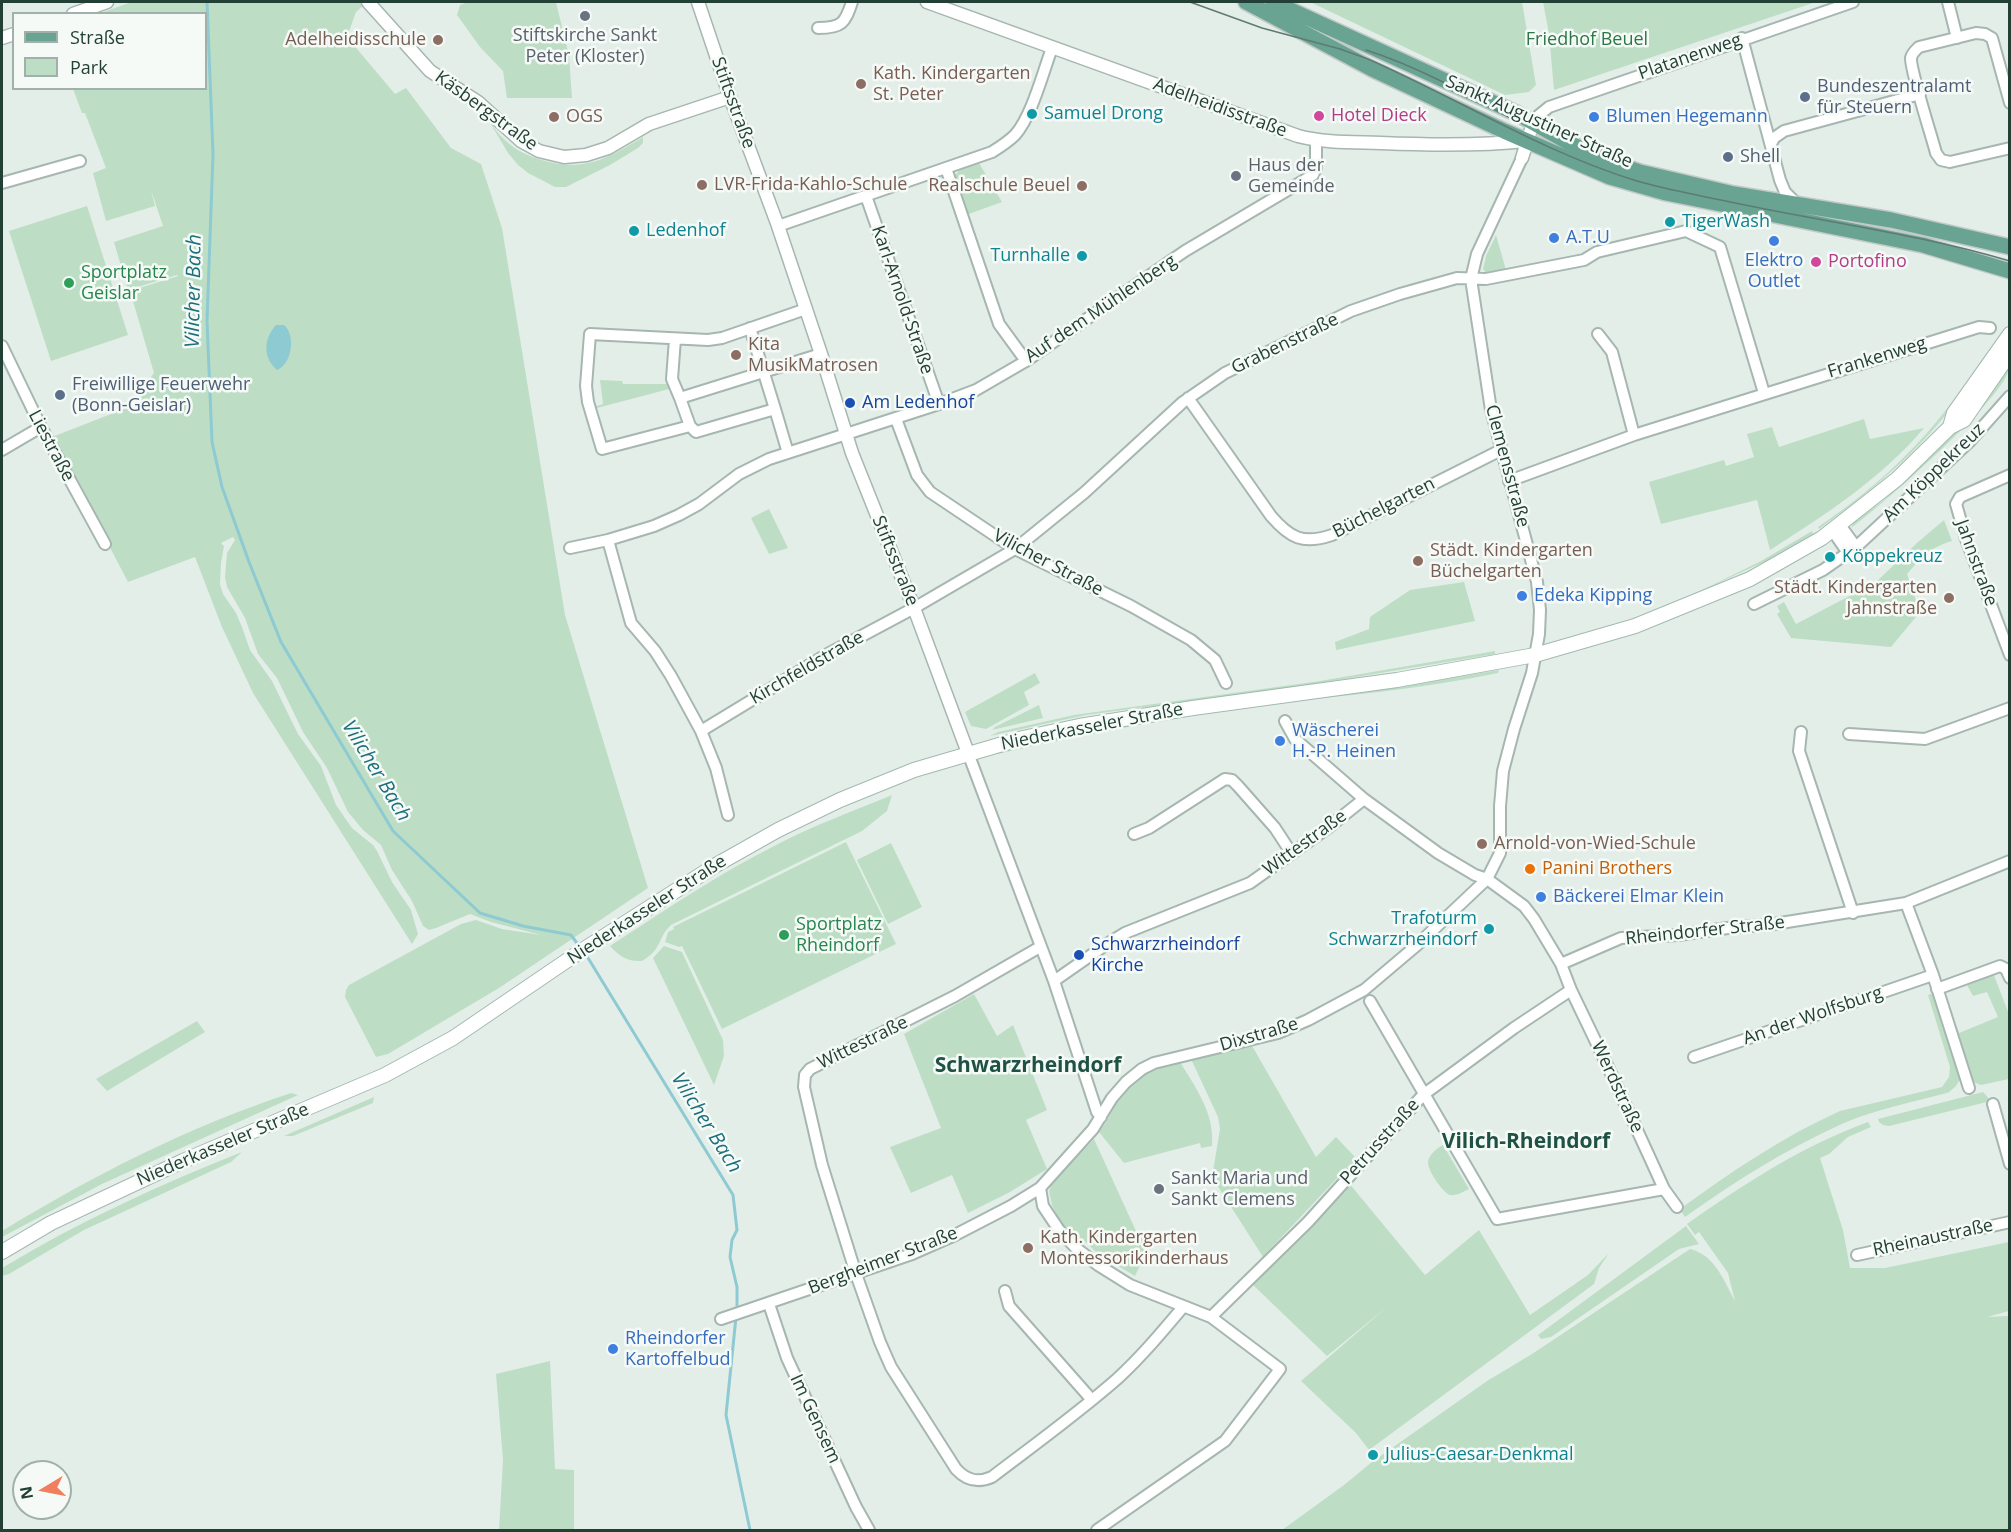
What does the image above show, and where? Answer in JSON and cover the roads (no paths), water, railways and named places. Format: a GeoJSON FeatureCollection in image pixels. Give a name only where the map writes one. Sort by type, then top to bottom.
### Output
{"type":"FeatureCollection","features":[{"type":"Feature","properties":{"kind":"main road","name":"Sankt Augustiner Straße"},"geometry":{"type":"LineString","coordinates":[[1246,2],[1372,69],[1581,166],[1638,186],[1923,245],[2010,271]]}},
{"type":"Feature","properties":{"kind":"main road","name":"Sankt Augustiner Straße"},"geometry":{"type":"LineString","coordinates":[[1274,2],[1434,74],[1614,164],[1685,183],[1891,220],[2010,247]]}},
{"type":"Feature","properties":{"kind":"main road","name":"Niederkasseler Straße"},"geometry":{"type":"LineString","coordinates":[[1950,427],[1954,413],[2010,334]]}},
{"type":"Feature","properties":{"kind":"main road","name":"Niederkasseler Straße"},"geometry":{"type":"LineString","coordinates":[[2,1252],[51,1223],[173,1165],[385,1075],[453,1038],[591,944],[716,865],[778,830],[840,800],[914,770],[1023,738],[1079,726],[1397,680],[1535,655],[1635,626],[1750,579],[1836,527],[1897,479],[1950,427],[1964,420],[2010,353]]}},
{"type":"Feature","properties":{"kind":"street"},"geometry":{"type":"LineString","coordinates":[[79,12],[107,2]]}},
{"type":"Feature","properties":{"kind":"street","name":"Käsbergstraße"},"geometry":{"type":"LineString","coordinates":[[368,2],[430,71],[478,102],[520,141],[539,151],[564,157],[586,155],[608,148],[649,124],[730,98]]}},
{"type":"Feature","properties":{"kind":"street","name":"Stiftsstraße"},"geometry":{"type":"LineString","coordinates":[[698,2],[730,98],[778,226],[861,478],[914,608],[1054,981],[1097,1112],[1101,1117]]}},
{"type":"Feature","properties":{"kind":"street"},"geometry":{"type":"LineString","coordinates":[[818,28],[834,28],[846,19],[852,2]]}},
{"type":"Feature","properties":{"kind":"street","name":"Adelheidisstraße"},"geometry":{"type":"LineString","coordinates":[[927,2],[1286,132],[1316,145],[1500,144],[1526,141]]}},
{"type":"Feature","properties":{"kind":"street","name":"Platanenweg"},"geometry":{"type":"LineString","coordinates":[[1533,123],[1549,107],[1742,38],[1853,2]]}},
{"type":"Feature","properties":{"kind":"street"},"geometry":{"type":"LineString","coordinates":[[1948,2],[1957,38]]}},
{"type":"Feature","properties":{"kind":"street"},"geometry":{"type":"LineString","coordinates":[[2010,103],[1992,38],[1985,34],[1976,33],[1919,47],[1914,51],[1911,59],[1936,153],[1941,160],[1950,162],[2010,148]]}},
{"type":"Feature","properties":{"kind":"street"},"geometry":{"type":"LineString","coordinates":[[1742,38],[1780,180],[1785,192],[1796,204]]}},
{"type":"Feature","properties":{"kind":"street"},"geometry":{"type":"LineString","coordinates":[[778,226],[992,152],[1006,143],[1025,120],[1052,48]]}},
{"type":"Feature","properties":{"kind":"street"},"geometry":{"type":"LineString","coordinates":[[1771,144],[1774,138],[1785,131],[1920,94]]}},
{"type":"Feature","properties":{"kind":"street","name":"Clemensstraße"},"geometry":{"type":"LineString","coordinates":[[1487,879],[1500,853],[1503,771],[1532,673],[1539,634],[1540,610],[1536,582],[1491,410],[1471,279],[1477,254],[1522,158],[1533,123]]}},
{"type":"Feature","properties":{"kind":"street"},"geometry":{"type":"LineString","coordinates":[[1765,124],[1785,131]]}},
{"type":"Feature","properties":{"kind":"street","name":"Auf dem Mühlenberg"},"geometry":{"type":"LineString","coordinates":[[847,435],[939,405],[976,390],[1026,361],[1185,251],[1313,175],[1316,168],[1316,145]]}},
{"type":"Feature","properties":{"kind":"street"},"geometry":{"type":"LineString","coordinates":[[2,183],[80,161]]}},
{"type":"Feature","properties":{"kind":"street"},"geometry":{"type":"LineString","coordinates":[[946,168],[999,324],[1026,361]]}},
{"type":"Feature","properties":{"kind":"street"},"geometry":{"type":"LineString","coordinates":[[1764,199],[1771,197],[1778,190],[1780,180]]}},
{"type":"Feature","properties":{"kind":"street","name":"Karl-Arnold-Straße"},"geometry":{"type":"LineString","coordinates":[[866,196],[939,405]]}},
{"type":"Feature","properties":{"kind":"street","name":"Grabenstraße"},"geometry":{"type":"LineString","coordinates":[[914,608],[1015,549],[1084,493],[1188,398],[1225,373],[1351,311],[1457,278],[1485,279],[1584,260],[1597,252],[1686,231],[1720,247],[1764,393]]}},
{"type":"Feature","properties":{"kind":"street"},"geometry":{"type":"LineString","coordinates":[[690,426],[602,449],[588,402],[586,386],[590,334],[708,340],[722,338],[806,309]]}},
{"type":"Feature","properties":{"kind":"street","name":"Frankenweg"},"geometry":{"type":"LineString","coordinates":[[1509,481],[1634,435],[1764,393],[1979,327],[1990,328]]}},
{"type":"Feature","properties":{"kind":"street"},"geometry":{"type":"LineString","coordinates":[[750,328],[788,453]]}},
{"type":"Feature","properties":{"kind":"street"},"geometry":{"type":"LineString","coordinates":[[1598,334],[1612,352],[1634,435]]}},
{"type":"Feature","properties":{"kind":"street"},"geometry":{"type":"LineString","coordinates":[[675,339],[672,379],[690,426],[696,432],[775,409]]}},
{"type":"Feature","properties":{"kind":"street","name":"Liestraße"},"geometry":{"type":"LineString","coordinates":[[2,346],[41,427],[105,544]]}},
{"type":"Feature","properties":{"kind":"street"},"geometry":{"type":"LineString","coordinates":[[680,398],[821,354]]}},
{"type":"Feature","properties":{"kind":"street","name":"Am Köppekreuz"},"geometry":{"type":"LineString","coordinates":[[1754,604],[1823,570],[1852,550],[1970,441],[2010,396]]}},
{"type":"Feature","properties":{"kind":"street","name":"Büchelgarten"},"geometry":{"type":"LineString","coordinates":[[1188,398],[1271,516],[1283,530],[1304,540],[1317,540],[1332,536],[1501,450]]}},
{"type":"Feature","properties":{"kind":"street","name":"Vilicher Straße"},"geometry":{"type":"LineString","coordinates":[[896,419],[917,475],[930,492],[1015,549],[1131,606],[1191,640],[1215,660],[1226,683]]}},
{"type":"Feature","properties":{"kind":"street"},"geometry":{"type":"LineString","coordinates":[[2,450],[41,427]]}},
{"type":"Feature","properties":{"kind":"street"},"geometry":{"type":"LineString","coordinates":[[570,548],[608,540],[654,526],[699,504],[750,467],[847,435]]}},
{"type":"Feature","properties":{"kind":"street","name":"Jahnstraße"},"geometry":{"type":"LineString","coordinates":[[2010,475],[1959,497],[1956,504],[1966,539],[2010,655]]}},
{"type":"Feature","properties":{"kind":"street"},"geometry":{"type":"LineString","coordinates":[[1836,527],[1852,550]]}},
{"type":"Feature","properties":{"kind":"street"},"geometry":{"type":"LineString","coordinates":[[608,540],[631,623],[655,651],[701,731],[716,768],[728,815]]}},
{"type":"Feature","properties":{"kind":"street","name":"Kirchfeldstraße"},"geometry":{"type":"LineString","coordinates":[[701,731],[826,655],[914,608]]}},
{"type":"Feature","properties":{"kind":"street"},"geometry":{"type":"LineString","coordinates":[[1849,734],[1925,739],[2010,708]]}},
{"type":"Feature","properties":{"kind":"street"},"geometry":{"type":"LineString","coordinates":[[1285,721],[1294,739],[1364,799],[1438,853],[1475,875],[1487,879],[1524,906],[1561,964]]}},
{"type":"Feature","properties":{"kind":"street"},"geometry":{"type":"LineString","coordinates":[[1801,732],[1799,752],[1853,913]]}},
{"type":"Feature","properties":{"kind":"street"},"geometry":{"type":"LineString","coordinates":[[1134,834],[1149,828],[1225,779],[1232,780],[1238,786],[1275,828],[1292,854]]}},
{"type":"Feature","properties":{"kind":"street","name":"Wittestraße"},"geometry":{"type":"LineString","coordinates":[[1054,981],[1125,933],[1250,883],[1364,799]]}},
{"type":"Feature","properties":{"kind":"street","name":"Rheindorfer Straße"},"geometry":{"type":"LineString","coordinates":[[1561,964],[1621,938],[1678,935],[1768,925],[1906,903],[2010,861]]}},
{"type":"Feature","properties":{"kind":"street","name":"Dixstraße"},"geometry":{"type":"LineString","coordinates":[[1040,1188],[1093,1129],[1112,1098],[1142,1069],[1154,1063],[1278,1033],[1364,990],[1416,946],[1487,879]]}},
{"type":"Feature","properties":{"kind":"street"},"geometry":{"type":"LineString","coordinates":[[1906,903],[1933,975],[1968,1088]]}},
{"type":"Feature","properties":{"kind":"street","name":"Wittestraße"},"geometry":{"type":"LineString","coordinates":[[856,1274],[822,1165],[804,1087],[805,1075],[810,1069],[1042,952],[1052,967],[1058,970],[1064,970],[1083,962]]}},
{"type":"Feature","properties":{"kind":"street","name":"Werdstraße"},"geometry":{"type":"LineString","coordinates":[[1561,964],[1664,1188],[1677,1207]]}},
{"type":"Feature","properties":{"kind":"street"},"geometry":{"type":"LineString","coordinates":[[1937,989],[2000,966],[2006,969],[2010,978]]}},
{"type":"Feature","properties":{"kind":"street","name":"An der Wolfsburg"},"geometry":{"type":"LineString","coordinates":[[1694,1056],[1933,975]]}},
{"type":"Feature","properties":{"kind":"street","name":"Petrusstraße"},"geometry":{"type":"LineString","coordinates":[[1211,1317],[1308,1222],[1423,1095],[1571,990]]}},
{"type":"Feature","properties":{"kind":"street"},"geometry":{"type":"LineString","coordinates":[[1370,1001],[1497,1219],[1664,1188]]}},
{"type":"Feature","properties":{"kind":"street"},"geometry":{"type":"LineString","coordinates":[[1993,1104],[2010,1164]]}},
{"type":"Feature","properties":{"kind":"street"},"geometry":{"type":"LineString","coordinates":[[1040,1188],[1043,1206],[1059,1230],[1076,1248],[1098,1265],[1130,1285],[1211,1317],[1280,1369],[1225,1441],[1097,1530]]}},
{"type":"Feature","properties":{"kind":"street","name":"Bergheimer Straße"},"geometry":{"type":"LineString","coordinates":[[726,1318],[912,1254],[955,1235],[1040,1188]]}},
{"type":"Feature","properties":{"kind":"street","name":"Rheinaustraße"},"geometry":{"type":"LineString","coordinates":[[1857,1255],[2010,1222]]}},
{"type":"Feature","properties":{"kind":"street"},"geometry":{"type":"LineString","coordinates":[[856,1274],[891,1367],[956,1469],[963,1477],[973,1480],[983,1481],[992,1477],[1092,1400],[1151,1345],[1183,1307]]}},
{"type":"Feature","properties":{"kind":"street"},"geometry":{"type":"LineString","coordinates":[[1005,1291],[1009,1306],[1092,1400]]}},
{"type":"Feature","properties":{"kind":"street","name":"Im Gensem"},"geometry":{"type":"LineString","coordinates":[[769,1304],[787,1358],[856,1507],[869,1530]]}},
{"type":"Feature","properties":{"kind":"water"},"geometry":{"type":"Polygon","coordinates":[[[276,325],[284,325],[291,342],[286,362],[277,370],[269,359],[266,348],[269,336],[276,325]]]}},
{"type":"Feature","properties":{"kind":"waterway","name":"Vilicher Bach"},"geometry":{"type":"LineString","coordinates":[[207,2],[213,154],[207,321],[212,442],[222,487],[249,562],[281,642],[393,831],[480,913],[523,926],[571,935],[579,946]]}},
{"type":"Feature","properties":{"kind":"waterway","name":"Vilicher Bach"},"geometry":{"type":"LineString","coordinates":[[585,953],[733,1195],[737,1230],[732,1240],[730,1257],[737,1287],[737,1311]]}},
{"type":"Feature","properties":{"kind":"waterway","name":"Vilicher Bach"},"geometry":{"type":"LineString","coordinates":[[736,1317],[726,1415],[750,1530]]}},
{"type":"Feature","properties":{"kind":"tram line"},"geometry":{"type":"LineString","coordinates":[[1190,2],[1262,28],[1368,59],[1567,155],[1637,181],[1757,208],[1938,243],[2010,261]]}},
{"type":"Feature","properties":{"kind":"tram line"},"geometry":{"type":"LineString","coordinates":[[1366,50],[1424,73],[1518,122]]}},
{"type":"Feature","properties":{"kind":"place","name":"Stiftskirche Sankt Peter (Kloster)"},"geometry":{"type":"Point","coordinates":[585,16]}},
{"type":"Feature","properties":{"kind":"place","name":"Adelheidisschule"},"geometry":{"type":"Point","coordinates":[438,40]}},
{"type":"Feature","properties":{"kind":"place","name":"Kath. Kindergarten St. Peter"},"geometry":{"type":"Point","coordinates":[861,84]}},
{"type":"Feature","properties":{"kind":"place","name":"Bundeszentralamt für Steuern"},"geometry":{"type":"Point","coordinates":[1805,97]}},
{"type":"Feature","properties":{"kind":"place","name":"Samuel Drong"},"geometry":{"type":"Point","coordinates":[1032,114]}},
{"type":"Feature","properties":{"kind":"place","name":"Hotel Dieck"},"geometry":{"type":"Point","coordinates":[1319,116]}},
{"type":"Feature","properties":{"kind":"place","name":"OGS"},"geometry":{"type":"Point","coordinates":[554,117]}},
{"type":"Feature","properties":{"kind":"place","name":"Blumen Hegemann"},"geometry":{"type":"Point","coordinates":[1594,117]}},
{"type":"Feature","properties":{"kind":"place","name":"Shell"},"geometry":{"type":"Point","coordinates":[1728,157]}},
{"type":"Feature","properties":{"kind":"place","name":"Haus der Gemeinde"},"geometry":{"type":"Point","coordinates":[1236,176]}},
{"type":"Feature","properties":{"kind":"place","name":"LVR-Frida-Kahlo-Schule"},"geometry":{"type":"Point","coordinates":[702,185]}},
{"type":"Feature","properties":{"kind":"place","name":"Realschule Beuel"},"geometry":{"type":"Point","coordinates":[1082,186]}},
{"type":"Feature","properties":{"kind":"place","name":"TigerWash"},"geometry":{"type":"Point","coordinates":[1670,222]}},
{"type":"Feature","properties":{"kind":"place","name":"Ledenhof"},"geometry":{"type":"Point","coordinates":[634,231]}},
{"type":"Feature","properties":{"kind":"place","name":"A.T.U"},"geometry":{"type":"Point","coordinates":[1554,238]}},
{"type":"Feature","properties":{"kind":"place","name":"Elektro Outlet"},"geometry":{"type":"Point","coordinates":[1774,241]}},
{"type":"Feature","properties":{"kind":"place","name":"Turnhalle"},"geometry":{"type":"Point","coordinates":[1082,256]}},
{"type":"Feature","properties":{"kind":"place","name":"Portofino"},"geometry":{"type":"Point","coordinates":[1816,262]}},
{"type":"Feature","properties":{"kind":"place","name":"Sportplatz Geislar"},"geometry":{"type":"Point","coordinates":[69,283]}},
{"type":"Feature","properties":{"kind":"place","name":"Kita MusikMatrosen"},"geometry":{"type":"Point","coordinates":[736,355]}},
{"type":"Feature","properties":{"kind":"place","name":"Freiwillige Feuerwehr (Bonn-Geislar)"},"geometry":{"type":"Point","coordinates":[60,395]}},
{"type":"Feature","properties":{"kind":"place","name":"Am Ledenhof"},"geometry":{"type":"Point","coordinates":[850,403]}},
{"type":"Feature","properties":{"kind":"place","name":"Köppekreuz"},"geometry":{"type":"Point","coordinates":[1830,557]}},
{"type":"Feature","properties":{"kind":"place","name":"Städt. Kindergarten Büchelgarten"},"geometry":{"type":"Point","coordinates":[1418,561]}},
{"type":"Feature","properties":{"kind":"place","name":"Edeka Kipping"},"geometry":{"type":"Point","coordinates":[1522,596]}},
{"type":"Feature","properties":{"kind":"place","name":"Städt. Kindergarten Jahnstraße"},"geometry":{"type":"Point","coordinates":[1949,598]}},
{"type":"Feature","properties":{"kind":"place","name":"Wäscherei H.-P. Heinen"},"geometry":{"type":"Point","coordinates":[1280,741]}},
{"type":"Feature","properties":{"kind":"place","name":"Arnold-von-Wied-Schule"},"geometry":{"type":"Point","coordinates":[1482,844]}},
{"type":"Feature","properties":{"kind":"place","name":"Panini Brothers"},"geometry":{"type":"Point","coordinates":[1530,869]}},
{"type":"Feature","properties":{"kind":"place","name":"Bäckerei Elmar Klein"},"geometry":{"type":"Point","coordinates":[1541,897]}},
{"type":"Feature","properties":{"kind":"place","name":"Trafoturm Schwarzrheindorf"},"geometry":{"type":"Point","coordinates":[1489,929]}},
{"type":"Feature","properties":{"kind":"place","name":"Sportplatz Rheindorf"},"geometry":{"type":"Point","coordinates":[784,935]}},
{"type":"Feature","properties":{"kind":"place","name":"Schwarzrheindorf Kirche"},"geometry":{"type":"Point","coordinates":[1079,955]}},
{"type":"Feature","properties":{"kind":"place","name":"Sankt Maria und Sankt Clemens"},"geometry":{"type":"Point","coordinates":[1159,1189]}},
{"type":"Feature","properties":{"kind":"place","name":"Kath. Kindergarten Montessorikinderhaus"},"geometry":{"type":"Point","coordinates":[1028,1248]}},
{"type":"Feature","properties":{"kind":"place","name":"Rheindorfer Kartoffelbud"},"geometry":{"type":"Point","coordinates":[613,1349]}},
{"type":"Feature","properties":{"kind":"place","name":"Julius-Caesar-Denkmal"},"geometry":{"type":"Point","coordinates":[1373,1455]}},
{"type":"Feature","properties":{"kind":"district","name":"Schwarzrheindorf"},"geometry":{"type":"Point","coordinates":[1028,1066]}},
{"type":"Feature","properties":{"kind":"district","name":"Vilich-Rheindorf"},"geometry":{"type":"Point","coordinates":[1526,1142]}},
{"type":"Feature","properties":{"kind":"park label","name":"Friedhof Beuel"},"geometry":{"type":"Point","coordinates":[1587,40]}}]}
